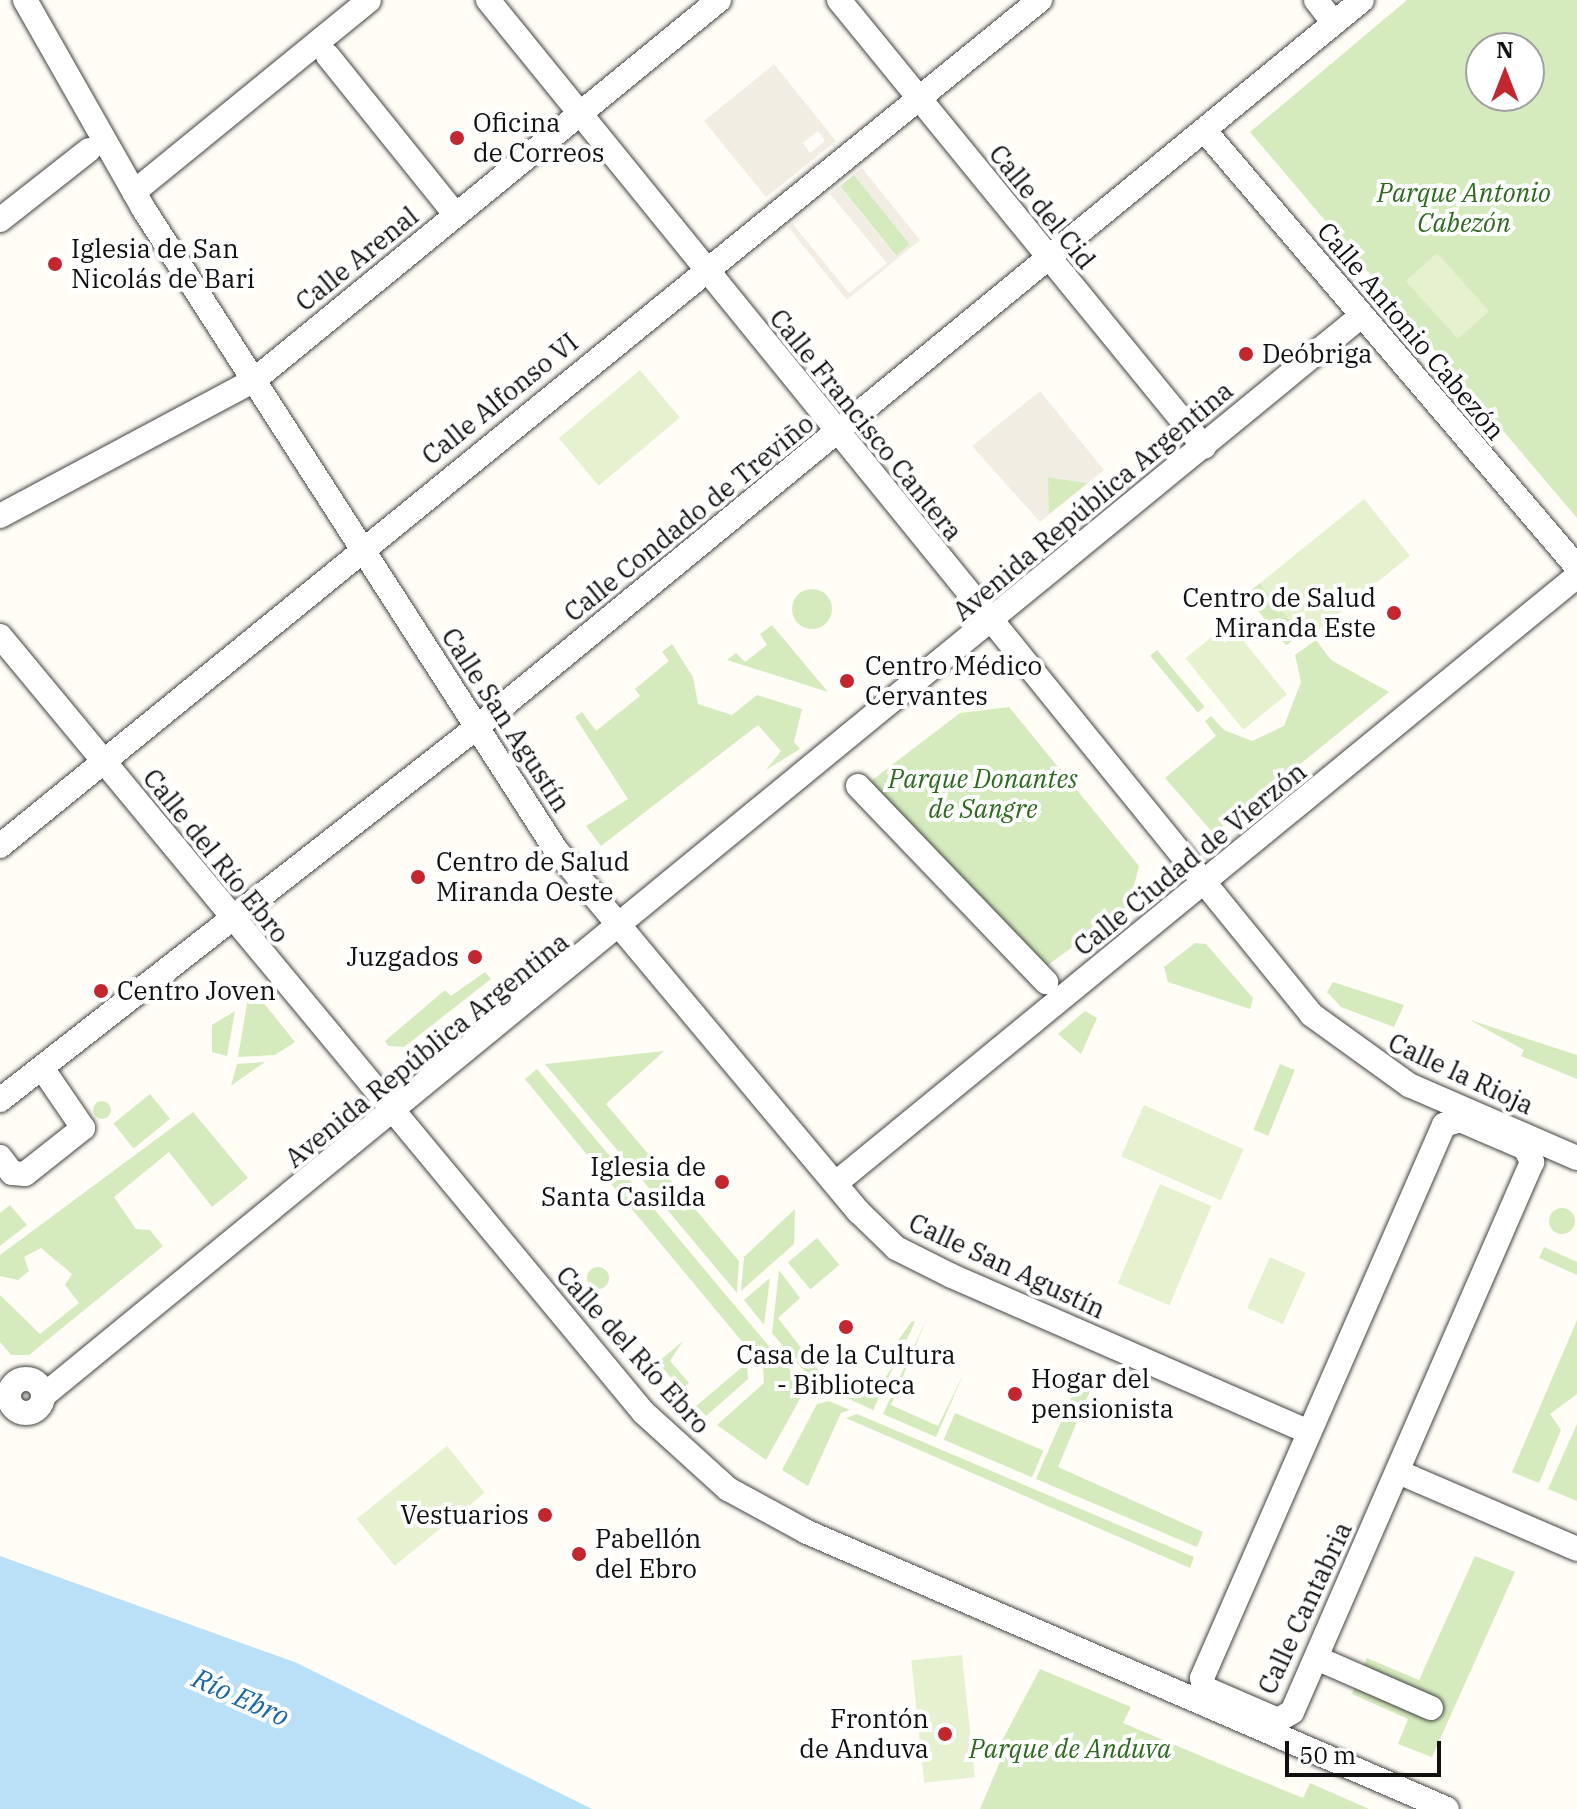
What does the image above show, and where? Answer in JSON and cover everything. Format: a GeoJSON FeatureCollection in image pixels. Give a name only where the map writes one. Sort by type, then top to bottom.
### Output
{"type":"FeatureCollection","features":[{"type":"Feature","properties":{"kind":"street","name":"Calle San Agustín"},"geometry":{"type":"LineString","coordinates":[[25,0],[134,192],[556,850],[836,1183],[896,1248],[1303,1429]]}},
{"type":"Feature","properties":{"kind":"street"},"geometry":{"type":"LineString","coordinates":[[134,192],[369,0]]}},
{"type":"Feature","properties":{"kind":"street","name":"Calle Francisco Cantera"},"geometry":{"type":"LineString","coordinates":[[488,0],[988,624],[1205,882]]}},
{"type":"Feature","properties":{"kind":"street","name":"Calle Arenal"},"geometry":{"type":"LineString","coordinates":[[0,516],[253,381],[719,0]]}},
{"type":"Feature","properties":{"kind":"street","name":"Calle del Cid"},"geometry":{"type":"LineString","coordinates":[[839,0],[1204,447]]}},
{"type":"Feature","properties":{"kind":"street","name":"Calle Alfonso VI"},"geometry":{"type":"LineString","coordinates":[[0,846],[705,267],[1040,0]]}},
{"type":"Feature","properties":{"kind":"street"},"geometry":{"type":"LineString","coordinates":[[1316,0],[1348,8]]}},
{"type":"Feature","properties":{"kind":"street","name":"Calle Condado de Treviño"},"geometry":{"type":"LineString","coordinates":[[0,1100],[477,727],[837,435],[1348,8]]}},
{"type":"Feature","properties":{"kind":"street"},"geometry":{"type":"LineString","coordinates":[[328,56],[456,215]]}},
{"type":"Feature","properties":{"kind":"street","name":"Calle Antonio Cabezón"},"geometry":{"type":"LineString","coordinates":[[1204,130],[1360,317],[1577,567]]}},
{"type":"Feature","properties":{"kind":"street"},"geometry":{"type":"LineString","coordinates":[[1,216],[89,150]]}},
{"type":"Feature","properties":{"kind":"street","name":"Avenida República Argentina"},"geometry":{"type":"LineString","coordinates":[[5,1394],[24,1379],[43,1396],[395,1114],[1360,317]]}},
{"type":"Feature","properties":{"kind":"street","name":"Calle Ciudad de Vierzón"},"geometry":{"type":"LineString","coordinates":[[836,1183],[1577,576]]}},
{"type":"Feature","properties":{"kind":"street","name":"Calle del Río Ebro"},"geometry":{"type":"LineString","coordinates":[[0,636],[229,918],[643,1412],[728,1489],[807,1532],[1447,1809]]}},
{"type":"Feature","properties":{"kind":"street"},"geometry":{"type":"LineString","coordinates":[[858,786],[1046,982]]}},
{"type":"Feature","properties":{"kind":"street","name":"Calle la Rioja"},"geometry":{"type":"LineString","coordinates":[[1205,882],[1338,1040],[1453,1110],[1577,1158]]}},
{"type":"Feature","properties":{"kind":"street"},"geometry":{"type":"LineString","coordinates":[[0,1157],[12,1173],[25,1174],[83,1128],[42,1068]]}},
{"type":"Feature","properties":{"kind":"street"},"geometry":{"type":"LineString","coordinates":[[1186,1697],[1303,1429],[1453,1110]]}},
{"type":"Feature","properties":{"kind":"street","name":"Calle Cantabria"},"geometry":{"type":"LineString","coordinates":[[1453,1110],[1525,1148],[1532,1162],[1292,1712],[1278,1720],[1204,1688],[1202,1678],[1453,1110]]}},
{"type":"Feature","properties":{"kind":"street","name":"Calle Cantabria"},"geometry":{"type":"LineString","coordinates":[[1285,1741],[1547,1145]]}},
{"type":"Feature","properties":{"kind":"street"},"geometry":{"type":"LineString","coordinates":[[1403,1474],[1577,1549]]}},
{"type":"Feature","properties":{"kind":"street"},"geometry":{"type":"LineString","coordinates":[[1321,1660],[1431,1708]]}},
{"type":"Feature","properties":{"kind":"green space","name":"Parque Antonio Cabezón"},"geometry":{"type":"Polygon","coordinates":[[[1407,0],[1577,0],[1577,518],[1250,132],[1407,0]]]}},
{"type":"Feature","properties":{"kind":"green space"},"geometry":{"type":"Polygon","coordinates":[[[854,175],[911,245],[897,256],[840,186],[854,175]]]}},
{"type":"Feature","properties":{"kind":"green space"},"geometry":{"type":"Polygon","coordinates":[[[1437,253],[1489,311],[1458,339],[1406,281],[1437,253]]]}},
{"type":"Feature","properties":{"kind":"green space"},"geometry":{"type":"Polygon","coordinates":[[[640,370],[680,417],[599,486],[559,438],[640,370]]]}},
{"type":"Feature","properties":{"kind":"green space"},"geometry":{"type":"Polygon","coordinates":[[[1048,477],[1088,483],[1048,515],[1048,477]]]}},
{"type":"Feature","properties":{"kind":"green space"},"geometry":{"type":"Polygon","coordinates":[[[1364,499],[1410,556],[1306,640],[1260,583],[1364,499]]]}},
{"type":"Feature","properties":{"kind":"green space"},"geometry":{"type":"Polygon","coordinates":[[[1260,583],[1301,634],[1286,645],[1245,595],[1260,583]]]}},
{"type":"Feature","properties":{"kind":"green space"},"geometry":{"type":"Polygon","coordinates":[[[812,589],[826,595],[832,609],[826,623],[812,629],[798,623],[792,609],[798,595],[812,589]]]}},
{"type":"Feature","properties":{"kind":"green space"},"geometry":{"type":"Polygon","coordinates":[[[1229,623],[1287,694],[1243,730],[1185,658],[1229,623]]]}},
{"type":"Feature","properties":{"kind":"green space"},"geometry":{"type":"Polygon","coordinates":[[[772,625],[828,692],[727,660],[736,653],[745,662],[767,645],[760,634],[772,625]]]}},
{"type":"Feature","properties":{"kind":"green space"},"geometry":{"type":"Polygon","coordinates":[[[1316,640],[1331,660],[1389,692],[1214,834],[1165,778],[1216,736],[1205,721],[1211,716],[1224,730],[1252,741],[1284,726],[1301,682],[1295,655],[1316,640]]]}},
{"type":"Feature","properties":{"kind":"green space"},"geometry":{"type":"Polygon","coordinates":[[[672,644],[693,677],[698,704],[732,715],[757,695],[802,709],[794,742],[800,749],[766,770],[781,751],[758,725],[601,846],[586,826],[628,799],[575,717],[582,712],[596,731],[640,696],[635,689],[669,661],[662,652],[672,644]]]}},
{"type":"Feature","properties":{"kind":"green space"},"geometry":{"type":"Polygon","coordinates":[[[1157,650],[1205,707],[1198,712],[1150,656],[1157,650]]]}},
{"type":"Feature","properties":{"kind":"green space","name":"Parque Donantes de Sangre"},"geometry":{"type":"Polygon","coordinates":[[[1009,707],[1139,866],[1129,905],[1044,968],[867,784],[960,713],[1009,707]]]}},
{"type":"Feature","properties":{"kind":"green space"},"geometry":{"type":"Polygon","coordinates":[[[1195,943],[1206,944],[1253,998],[1250,1009],[1168,982],[1164,967],[1195,943]]]}},
{"type":"Feature","properties":{"kind":"green space"},"geometry":{"type":"Polygon","coordinates":[[[485,972],[491,979],[404,1047],[388,1046],[385,1041],[445,990],[451,996],[485,972]]]}},
{"type":"Feature","properties":{"kind":"green space"},"geometry":{"type":"Polygon","coordinates":[[[1333,982],[1404,1005],[1394,1027],[1341,1007],[1327,992],[1333,982]]]}},
{"type":"Feature","properties":{"kind":"green space"},"geometry":{"type":"Polygon","coordinates":[[[250,986],[295,1042],[275,1055],[238,1057],[250,986]]]}},
{"type":"Feature","properties":{"kind":"green space"},"geometry":{"type":"Polygon","coordinates":[[[235,1011],[227,1056],[212,1052],[212,1025],[235,1011]]]}},
{"type":"Feature","properties":{"kind":"green space"},"geometry":{"type":"Polygon","coordinates":[[[1085,1011],[1097,1018],[1081,1054],[1058,1034],[1085,1011]]]}},
{"type":"Feature","properties":{"kind":"green space"},"geometry":{"type":"Polygon","coordinates":[[[1470,1020],[1577,1055],[1577,1079],[1521,1056],[1524,1050],[1470,1020]]]}},
{"type":"Feature","properties":{"kind":"green space"},"geometry":{"type":"Polygon","coordinates":[[[664,1051],[606,1104],[739,1261],[737,1293],[545,1064],[664,1051]]]}},
{"type":"Feature","properties":{"kind":"green space"},"geometry":{"type":"Polygon","coordinates":[[[265,1062],[249,1073],[231,1086],[237,1064],[265,1062]]]}},
{"type":"Feature","properties":{"kind":"green space"},"geometry":{"type":"Polygon","coordinates":[[[1280,1064],[1295,1070],[1268,1136],[1253,1130],[1280,1064]]]}},
{"type":"Feature","properties":{"kind":"green space"},"geometry":{"type":"Polygon","coordinates":[[[537,1069],[773,1351],[759,1362],[525,1079],[537,1069]]]}},
{"type":"Feature","properties":{"kind":"green space"},"geometry":{"type":"Polygon","coordinates":[[[150,1094],[170,1119],[134,1148],[113,1124],[150,1094]]]}},
{"type":"Feature","properties":{"kind":"green space"},"geometry":{"type":"Polygon","coordinates":[[[98,1101],[106,1101],[111,1110],[109,1117],[98,1119],[93,1114],[93,1106],[98,1101]]]}},
{"type":"Feature","properties":{"kind":"green space"},"geometry":{"type":"Polygon","coordinates":[[[1144,1105],[1244,1149],[1221,1200],[1121,1156],[1144,1105]]]}},
{"type":"Feature","properties":{"kind":"green space"},"geometry":{"type":"Polygon","coordinates":[[[193,1112],[248,1178],[212,1207],[169,1152],[114,1197],[136,1229],[150,1230],[163,1246],[29,1355],[11,1355],[0,1342],[0,1295],[40,1334],[79,1303],[65,1285],[72,1274],[41,1248],[24,1257],[29,1271],[18,1280],[0,1276],[0,1255],[193,1112]]]}},
{"type":"Feature","properties":{"kind":"green space"},"geometry":{"type":"Polygon","coordinates":[[[1160,1184],[1212,1206],[1169,1305],[1118,1283],[1160,1184]]]}},
{"type":"Feature","properties":{"kind":"green space"},"geometry":{"type":"Polygon","coordinates":[[[10,1205],[27,1225],[0,1246],[0,1213],[10,1205]]]}},
{"type":"Feature","properties":{"kind":"green space"},"geometry":{"type":"Polygon","coordinates":[[[1562,1208],[1571,1212],[1575,1221],[1571,1230],[1562,1234],[1553,1230],[1549,1221],[1553,1212],[1562,1208]]]}},
{"type":"Feature","properties":{"kind":"green space"},"geometry":{"type":"Polygon","coordinates":[[[795,1209],[794,1244],[741,1291],[744,1257],[795,1209]]]}},
{"type":"Feature","properties":{"kind":"green space"},"geometry":{"type":"Polygon","coordinates":[[[817,1238],[839,1265],[810,1289],[788,1262],[817,1238]]]}},
{"type":"Feature","properties":{"kind":"green space"},"geometry":{"type":"Polygon","coordinates":[[[1544,1247],[1577,1262],[1577,1275],[1539,1258],[1544,1247]]]}},
{"type":"Feature","properties":{"kind":"green space"},"geometry":{"type":"Polygon","coordinates":[[[1270,1257],[1306,1273],[1283,1324],[1247,1308],[1270,1257]]]}},
{"type":"Feature","properties":{"kind":"green space"},"geometry":{"type":"Polygon","coordinates":[[[598,1267],[606,1270],[609,1278],[606,1286],[598,1289],[590,1286],[587,1278],[590,1270],[598,1267]]]}},
{"type":"Feature","properties":{"kind":"green space"},"geometry":{"type":"Polygon","coordinates":[[[779,1270],[800,1298],[778,1318],[820,1372],[812,1380],[772,1333],[779,1270]]]}},
{"type":"Feature","properties":{"kind":"green space"},"geometry":{"type":"Polygon","coordinates":[[[770,1278],[764,1325],[744,1300],[770,1278]]]}},
{"type":"Feature","properties":{"kind":"green space"},"geometry":{"type":"Polygon","coordinates":[[[927,1318],[891,1405],[938,1426],[965,1371],[936,1437],[883,1414],[927,1318]]]}},
{"type":"Feature","properties":{"kind":"green space"},"geometry":{"type":"Polygon","coordinates":[[[1577,1320],[1577,1394],[1550,1414],[1561,1430],[1539,1483],[1512,1472],[1577,1320]]]}},
{"type":"Feature","properties":{"kind":"green space"},"geometry":{"type":"Polygon","coordinates":[[[912,1321],[915,1322],[873,1410],[834,1392],[846,1373],[875,1393],[895,1363],[886,1357],[912,1321]]]}},
{"type":"Feature","properties":{"kind":"green space"},"geometry":{"type":"Polygon","coordinates":[[[683,1341],[670,1361],[689,1383],[681,1390],[658,1362],[683,1341]]]}},
{"type":"Feature","properties":{"kind":"green space"},"geometry":{"type":"Polygon","coordinates":[[[777,1355],[806,1388],[766,1460],[717,1425],[764,1383],[763,1366],[777,1355]]]}},
{"type":"Feature","properties":{"kind":"green space"},"geometry":{"type":"Polygon","coordinates":[[[747,1363],[748,1379],[706,1416],[696,1406],[747,1363]]]}},
{"type":"Feature","properties":{"kind":"green space"},"geometry":{"type":"Polygon","coordinates":[[[1077,1385],[1090,1391],[1058,1467],[1203,1532],[1197,1547],[1036,1479],[1077,1385]]]}},
{"type":"Feature","properties":{"kind":"green space"},"geometry":{"type":"Polygon","coordinates":[[[829,1401],[850,1410],[841,1413],[808,1486],[782,1470],[817,1404],[829,1401]]]}},
{"type":"Feature","properties":{"kind":"green space"},"geometry":{"type":"Polygon","coordinates":[[[955,1413],[1043,1451],[1032,1477],[944,1440],[955,1413]]]}},
{"type":"Feature","properties":{"kind":"green space"},"geometry":{"type":"Polygon","coordinates":[[[857,1414],[1194,1557],[1190,1568],[846,1418],[857,1414]]]}},
{"type":"Feature","properties":{"kind":"green space"},"geometry":{"type":"Polygon","coordinates":[[[1577,1424],[1577,1501],[1548,1489],[1577,1424]]]}},
{"type":"Feature","properties":{"kind":"green space"},"geometry":{"type":"Polygon","coordinates":[[[447,1446],[485,1493],[395,1566],[357,1519],[447,1446]]]}},
{"type":"Feature","properties":{"kind":"green space"},"geometry":{"type":"Polygon","coordinates":[[[1475,1556],[1515,1572],[1432,1757],[1398,1744],[1408,1719],[1352,1694],[1367,1658],[1419,1680],[1475,1556]]]}},
{"type":"Feature","properties":{"kind":"green space","name":"Frontón de Anduva"},"geometry":{"type":"Polygon","coordinates":[[[962,1655],[975,1777],[924,1783],[911,1660],[962,1655]]]}},
{"type":"Feature","properties":{"kind":"green space","name":"Parque de Anduva"},"geometry":{"type":"Polygon","coordinates":[[[1040,1669],[1131,1707],[1123,1723],[1303,1798],[1310,1783],[1369,1809],[980,1809],[1002,1757],[996,1752],[1040,1669]]]}},
{"type":"Feature","properties":{"kind":"shaded area"},"geometry":{"type":"Polygon","coordinates":[[[774,64],[836,141],[766,197],[704,121],[774,64]],[[818,131],[803,143],[810,153],[825,141],[818,131]]]}},
{"type":"Feature","properties":{"kind":"shaded area"},"geometry":{"type":"Polygon","coordinates":[[[862,168],[920,240],[847,300],[788,227],[862,168]],[[854,175],[840,187],[896,256],[910,244],[854,175]],[[830,194],[793,224],[849,293],[887,263],[830,194]]]}},
{"type":"Feature","properties":{"kind":"shaded area"},"geometry":{"type":"Polygon","coordinates":[[[1040,391],[1104,470],[1087,484],[1048,477],[1049,514],[1079,490],[1040,522],[972,446],[1040,391]]]}},
{"type":"Feature","properties":{"kind":"water","name":"Río Ebro"},"geometry":{"type":"Polygon","coordinates":[[[0,1556],[297,1663],[592,1809],[0,1809],[0,1556]]]}},
{"type":"Feature","properties":{"kind":"place","name":"Oficina de Correos"},"geometry":{"type":"Point","coordinates":[457,138]}},
{"type":"Feature","properties":{"kind":"place","name":"Iglesia de San Nicolás de Bari"},"geometry":{"type":"Point","coordinates":[55,264]}},
{"type":"Feature","properties":{"kind":"place","name":"Deóbriga"},"geometry":{"type":"Point","coordinates":[1246,354]}},
{"type":"Feature","properties":{"kind":"place","name":"Centro de Salud Miranda Este"},"geometry":{"type":"Point","coordinates":[1394,613]}},
{"type":"Feature","properties":{"kind":"place","name":"Centro Médico Cervantes"},"geometry":{"type":"Point","coordinates":[847,681]}},
{"type":"Feature","properties":{"kind":"place","name":"Centro de Salud Miranda Oeste"},"geometry":{"type":"Point","coordinates":[418,877]}},
{"type":"Feature","properties":{"kind":"place","name":"Juzgados"},"geometry":{"type":"Point","coordinates":[475,957]}},
{"type":"Feature","properties":{"kind":"place","name":"Centro Joven"},"geometry":{"type":"Point","coordinates":[101,991]}},
{"type":"Feature","properties":{"kind":"place","name":"Iglesia de Santa Casilda"},"geometry":{"type":"Point","coordinates":[722,1182]}},
{"type":"Feature","properties":{"kind":"place","name":"Casa de la Cultura - Biblioteca"},"geometry":{"type":"Point","coordinates":[846,1327]}},
{"type":"Feature","properties":{"kind":"place","name":"Hogar del pensionista"},"geometry":{"type":"Point","coordinates":[1015,1394]}},
{"type":"Feature","properties":{"kind":"place","name":"Vestuarios"},"geometry":{"type":"Point","coordinates":[545,1515]}},
{"type":"Feature","properties":{"kind":"place","name":"Pabellón del Ebro"},"geometry":{"type":"Point","coordinates":[579,1554]}},
{"type":"Feature","properties":{"kind":"place","name":"Frontón de Anduva"},"geometry":{"type":"Point","coordinates":[945,1734]}}]}
